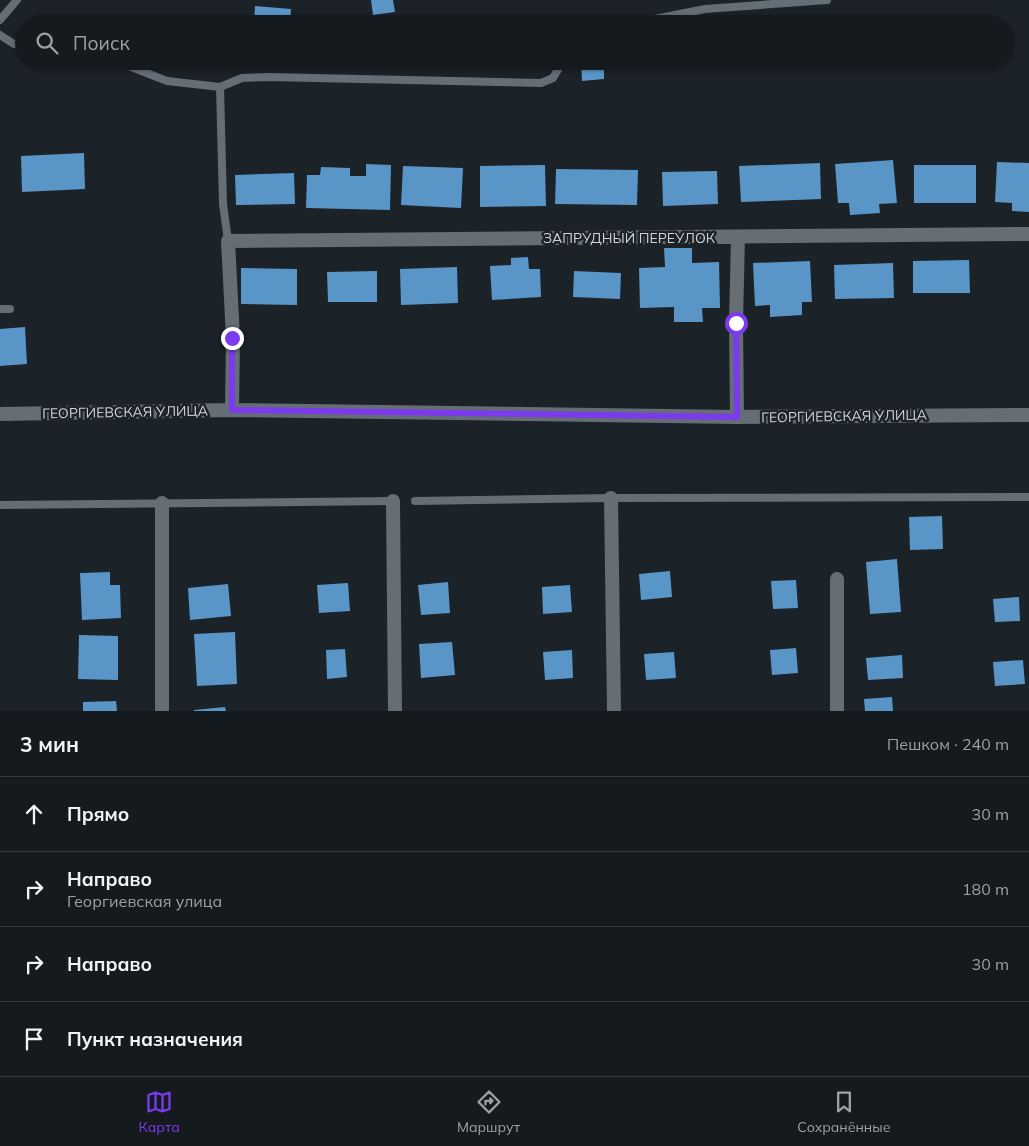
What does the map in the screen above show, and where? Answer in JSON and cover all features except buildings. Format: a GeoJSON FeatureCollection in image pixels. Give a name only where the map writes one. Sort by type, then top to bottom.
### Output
{"type":"FeatureCollection","features":[{"type":"Feature","properties":{"kind":"street","name":"ЗАПРУДНЫЙ ПЕРЕУЛОК"},"geometry":{"type":"LineString","coordinates":[[228,241],[1029,234]]}},
{"type":"Feature","properties":{"kind":"street"},"geometry":{"type":"LineString","coordinates":[[737,417],[736,323],[738,237]]}},
{"type":"Feature","properties":{"kind":"street"},"geometry":{"type":"LineString","coordinates":[[228,241],[232,338],[232,410]]}},
{"type":"Feature","properties":{"kind":"street","name":"ГЕОРГИЕВСКАЯ УЛИЦА"},"geometry":{"type":"LineString","coordinates":[[0,414],[232,410],[737,417],[1029,415]]}},
{"type":"Feature","properties":{"kind":"street"},"geometry":{"type":"LineString","coordinates":[[611,498],[614,711]]}},
{"type":"Feature","properties":{"kind":"street"},"geometry":{"type":"LineString","coordinates":[[393,501],[396,711]]}},
{"type":"Feature","properties":{"kind":"street"},"geometry":{"type":"LineString","coordinates":[[162,502],[162,711]]}},
{"type":"Feature","properties":{"kind":"street"},"geometry":{"type":"LineString","coordinates":[[837,579],[837,711]]}},
{"type":"Feature","properties":{"kind":"lane"},"geometry":{"type":"LineString","coordinates":[[0,20],[17,0]]}},
{"type":"Feature","properties":{"kind":"lane"},"geometry":{"type":"LineString","coordinates":[[672,15],[704,8],[826,0]]}},
{"type":"Feature","properties":{"kind":"lane"},"geometry":{"type":"LineString","coordinates":[[0,36],[15,44]]}},
{"type":"Feature","properties":{"kind":"lane"},"geometry":{"type":"LineString","coordinates":[[139,70],[167,81],[220,87],[242,78],[268,77],[541,83],[553,78],[558,70]]}},
{"type":"Feature","properties":{"kind":"lane"},"geometry":{"type":"LineString","coordinates":[[220,87],[223,204],[228,241]]}},
{"type":"Feature","properties":{"kind":"lane"},"geometry":{"type":"LineString","coordinates":[[0,309],[10,309]]}},
{"type":"Feature","properties":{"kind":"lane"},"geometry":{"type":"LineString","coordinates":[[415,501],[611,498],[1029,497]]}},
{"type":"Feature","properties":{"kind":"lane"},"geometry":{"type":"LineString","coordinates":[[0,505],[393,501]]}},
{"type":"Feature","properties":{"kind":"route"},"geometry":{"type":"LineString","coordinates":[[232,338],[232,410],[737,417],[736,323]]}}]}
